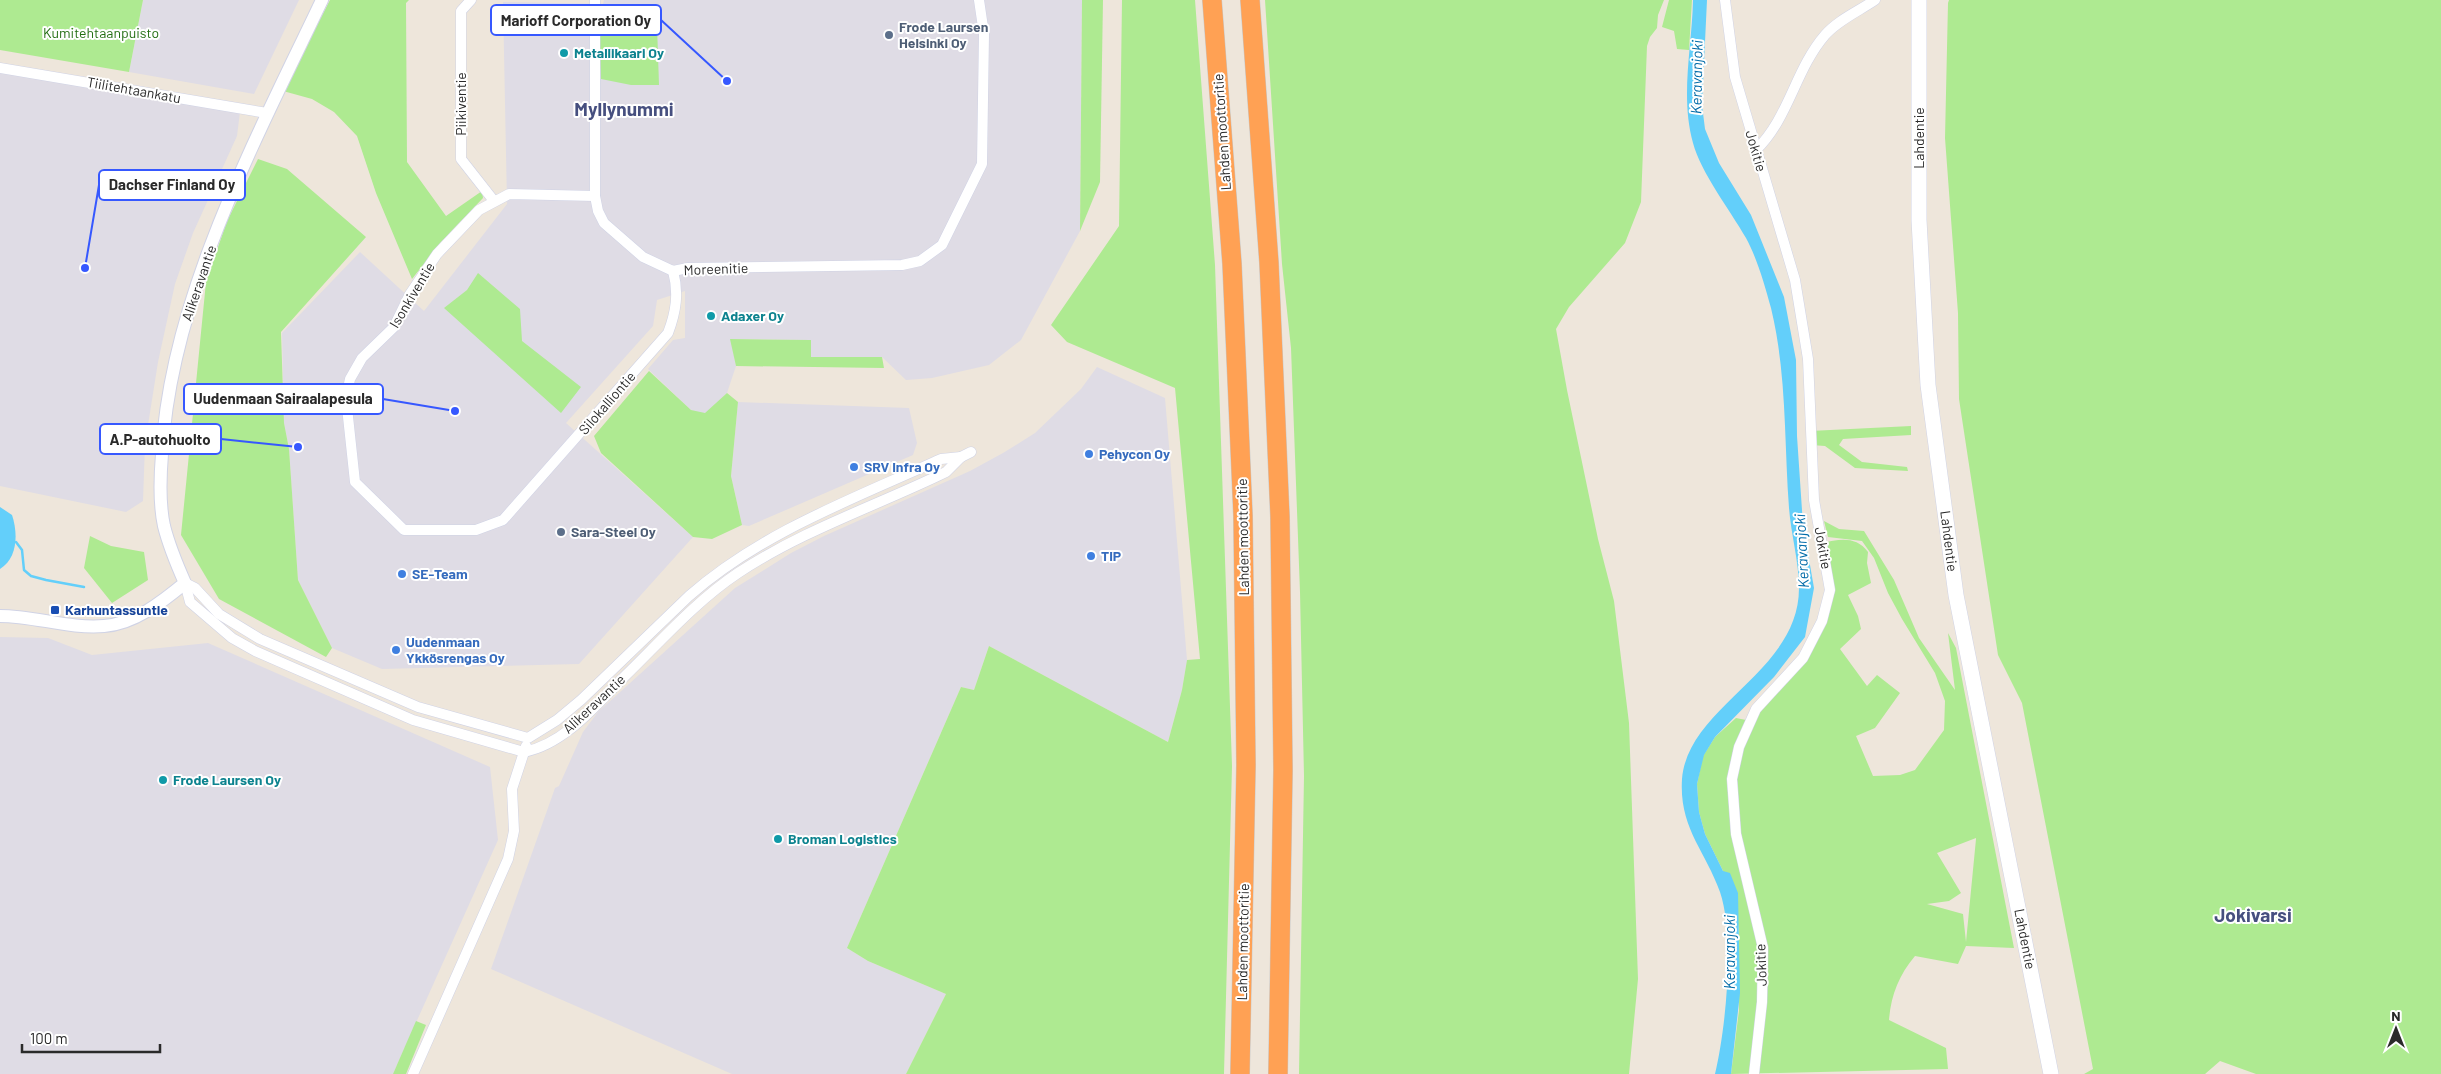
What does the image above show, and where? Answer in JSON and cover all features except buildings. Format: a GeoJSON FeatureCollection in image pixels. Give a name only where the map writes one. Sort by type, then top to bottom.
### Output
{"type":"FeatureCollection","features":[{"type":"Feature","properties":{"kind":"highway","name":"Lahden moottoritie"},"geometry":{"type":"LineString","coordinates":[[1212,0],[1232,264],[1243,516],[1246,765],[1240,1074]]}},
{"type":"Feature","properties":{"kind":"highway"},"geometry":{"type":"LineString","coordinates":[[1250,0],[1269,263],[1279,498],[1283,770],[1278,1074]]}},
{"type":"Feature","properties":{"kind":"main road","name":"Lahdentie"},"geometry":{"type":"LineString","coordinates":[[1919,0],[1919,220],[1928,385],[1956,596],[2051,1074]]}},
{"type":"Feature","properties":{"kind":"street","name":"Alikeravantie"},"geometry":{"type":"LineString","coordinates":[[322,0],[267,113],[221,218],[180,337],[166,410],[161,476],[164,526],[190,602],[232,638],[255,651],[438,729],[524,752],[538,750],[565,732],[695,608],[737,574],[812,530],[946,472],[961,458],[971,452]]}},
{"type":"Feature","properties":{"kind":"street","name":"Piikiventie"},"geometry":{"type":"LineString","coordinates":[[471,0],[461,11],[461,159],[494,201]]}},
{"type":"Feature","properties":{"kind":"street","name":"Moreenitie"},"geometry":{"type":"LineString","coordinates":[[595,0],[595,196],[598,211],[604,223],[643,256],[673,271],[688,268],[880,267],[920,261],[942,244],[982,164],[984,34],[979,0]]}},
{"type":"Feature","properties":{"kind":"street","name":"Jokitie"},"geometry":{"type":"LineString","coordinates":[[1724,0],[1735,77],[1795,280],[1802,314],[1808,359],[1814,500],[1830,590],[1822,621],[1803,658],[1756,709],[1739,747],[1732,779],[1736,834],[1763,948],[1762,1002],[1754,1074]]}},
{"type":"Feature","properties":{"kind":"street"},"geometry":{"type":"LineString","coordinates":[[1756,150],[1771,136],[1811,56],[1825,36],[1836,25],[1875,0]]}},
{"type":"Feature","properties":{"kind":"street","name":"Tiilitehtaankatu"},"geometry":{"type":"LineString","coordinates":[[0,68],[267,113]]}},
{"type":"Feature","properties":{"kind":"street","name":"Isonkiventie"},"geometry":{"type":"LineString","coordinates":[[503,520],[476,530],[404,530],[356,482],[346,398],[350,379],[362,358],[394,327],[410,294],[437,254],[479,210],[509,194],[595,196]]}},
{"type":"Feature","properties":{"kind":"street","name":"Silokalliontie"},"geometry":{"type":"LineString","coordinates":[[503,520],[668,333],[676,312],[676,283],[673,271]]}},
{"type":"Feature","properties":{"kind":"street","name":"Alikeravantie"},"geometry":{"type":"LineString","coordinates":[[528,738],[557,720],[708,579],[753,548],[810,518],[941,460],[961,458]]}},
{"type":"Feature","properties":{"kind":"street"},"geometry":{"type":"LineString","coordinates":[[0,616],[88,626],[115,624],[141,614],[185,583],[195,588],[219,614],[260,639],[418,707],[528,738],[512,789],[514,831],[508,859],[413,1074]]}},
{"type":"Feature","properties":{"kind":"shaded area"},"geometry":{"type":"Polygon","coordinates":[[[143,0],[299,0],[254,94],[129,72],[143,0]]]}},
{"type":"Feature","properties":{"kind":"shaded area"},"geometry":{"type":"Polygon","coordinates":[[[604,0],[1082,0],[1080,231],[1021,340],[989,365],[932,378],[906,380],[882,357],[811,357],[811,340],[731,339],[736,366],[727,393],[705,414],[699,413],[691,410],[648,369],[673,340],[685,338],[685,291],[657,300],[653,326],[566,423],[693,537],[579,664],[382,669],[332,648],[298,580],[289,449],[284,423],[282,333],[360,252],[424,311],[507,204],[503,2],[603,4],[604,0]]]}},
{"type":"Feature","properties":{"kind":"shaded area"},"geometry":{"type":"Polygon","coordinates":[[[0,70],[240,112],[237,136],[193,233],[175,284],[158,362],[145,444],[143,501],[126,512],[0,486],[0,70]]]}},
{"type":"Feature","properties":{"kind":"shaded area"},"geometry":{"type":"Polygon","coordinates":[[[1097,367],[1165,398],[1187,660],[1182,690],[1168,742],[989,646],[974,690],[961,687],[847,948],[868,961],[946,994],[906,1074],[732,1074],[491,969],[555,788],[559,786],[583,732],[598,712],[735,588],[791,553],[824,536],[970,471],[1003,453],[1035,433],[1081,389],[1097,367]]]}},
{"type":"Feature","properties":{"kind":"shaded area"},"geometry":{"type":"Polygon","coordinates":[[[738,402],[909,408],[917,443],[913,455],[749,526],[742,525],[731,476],[738,402]]]}},
{"type":"Feature","properties":{"kind":"shaded area"},"geometry":{"type":"Polygon","coordinates":[[[0,637],[48,638],[92,655],[208,643],[490,767],[498,840],[393,1074],[0,1074],[0,637]]]}},
{"type":"Feature","properties":{"kind":"green space","name":"Kumitehtaanpuisto"},"geometry":{"type":"Polygon","coordinates":[[[0,0],[143,0],[129,72],[0,50],[0,0]]]}},
{"type":"Feature","properties":{"kind":"green space"},"geometry":{"type":"Polygon","coordinates":[[[330,0],[409,0],[406,3],[407,162],[446,216],[482,191],[483,198],[441,242],[412,279],[376,193],[357,136],[334,112],[312,99],[283,91],[330,0]]]}},
{"type":"Feature","properties":{"kind":"green space"},"geometry":{"type":"Polygon","coordinates":[[[1082,0],[1103,0],[1100,182],[1080,231],[1082,0]]]}},
{"type":"Feature","properties":{"kind":"green space"},"geometry":{"type":"Polygon","coordinates":[[[1122,0],[1195,0],[1215,265],[1232,766],[1224,1074],[906,1074],[946,994],[868,961],[847,948],[961,687],[974,690],[989,646],[1168,742],[1182,690],[1187,660],[1200,659],[1175,388],[1067,342],[1051,325],[1119,226],[1122,0]]]}},
{"type":"Feature","properties":{"kind":"green space"},"geometry":{"type":"Polygon","coordinates":[[[1265,0],[1664,0],[1658,15],[1657,28],[1650,37],[1647,46],[1641,202],[1625,243],[1569,307],[1556,329],[1598,539],[1614,601],[1629,723],[1638,979],[1629,1074],[1299,1074],[1304,776],[1300,592],[1291,348],[1282,264],[1265,0]]]}},
{"type":"Feature","properties":{"kind":"green space"},"geometry":{"type":"Polygon","coordinates":[[[1669,0],[1692,0],[1689,50],[1677,49],[1674,31],[1662,27],[1669,0]]]}},
{"type":"Feature","properties":{"kind":"green space"},"geometry":{"type":"Polygon","coordinates":[[[1949,0],[2441,0],[2441,1074],[2256,1074],[2220,1061],[2205,1074],[2084,1074],[2093,1069],[2022,703],[1998,655],[1959,399],[1958,313],[1945,138],[1949,0]]]}},
{"type":"Feature","properties":{"kind":"green space"},"geometry":{"type":"Polygon","coordinates":[[[610,12],[635,16],[657,25],[659,85],[631,85],[601,79],[599,21],[604,14],[610,12]]]}},
{"type":"Feature","properties":{"kind":"green space"},"geometry":{"type":"Polygon","coordinates":[[[258,159],[287,169],[366,237],[281,332],[284,423],[289,449],[298,580],[332,648],[326,657],[219,599],[181,535],[206,282],[227,221],[258,159]]]}},
{"type":"Feature","properties":{"kind":"green space"},"geometry":{"type":"Polygon","coordinates":[[[478,273],[520,309],[522,341],[581,387],[561,413],[444,308],[467,290],[478,273]]]}},
{"type":"Feature","properties":{"kind":"green space"},"geometry":{"type":"Polygon","coordinates":[[[730,339],[811,340],[811,357],[882,357],[884,368],[736,366],[730,339]]]}},
{"type":"Feature","properties":{"kind":"green space"},"geometry":{"type":"Polygon","coordinates":[[[649,371],[691,410],[705,413],[727,393],[738,402],[731,476],[742,525],[712,539],[693,537],[601,453],[594,436],[649,371]]]}},
{"type":"Feature","properties":{"kind":"green space"},"geometry":{"type":"Polygon","coordinates":[[[1911,426],[1911,435],[1843,439],[1839,445],[1862,462],[1907,467],[1908,471],[1855,468],[1825,446],[1811,445],[1810,431],[1911,426]]]}},
{"type":"Feature","properties":{"kind":"green space"},"geometry":{"type":"Polygon","coordinates":[[[1824,521],[1839,529],[1864,531],[1894,580],[1919,638],[1955,690],[1948,633],[1956,648],[2014,948],[1966,946],[1958,964],[1915,956],[1904,970],[1894,994],[1889,1020],[1946,1048],[1948,1069],[1731,1074],[1739,1010],[1739,928],[1723,871],[1705,834],[1699,812],[1697,784],[1703,756],[1715,737],[1736,718],[1751,721],[1803,658],[1830,590],[1822,543],[1835,540],[1853,541],[1868,552],[1867,563],[1871,583],[1848,595],[1858,616],[1861,629],[1840,649],[1867,686],[1877,675],[1900,693],[1875,728],[1856,736],[1873,776],[1900,775],[1915,770],[1944,730],[1945,701],[1935,673],[1888,593],[1874,558],[1862,541],[1828,537],[1824,521]],[[1976,838],[1937,853],[1961,893],[1949,901],[1927,904],[1963,914],[1966,942],[1976,838]]]}},
{"type":"Feature","properties":{"kind":"green space"},"geometry":{"type":"Polygon","coordinates":[[[90,536],[111,546],[144,552],[148,580],[112,603],[84,568],[90,536]]]}},
{"type":"Feature","properties":{"kind":"green space"},"geometry":{"type":"Polygon","coordinates":[[[416,1021],[426,1025],[406,1074],[393,1074],[416,1021]]]}},
{"type":"Feature","properties":{"kind":"water","name":"Keravanjoki"},"geometry":{"type":"Polygon","coordinates":[[[1693,0],[1707,0],[1702,105],[1705,129],[1719,163],[1751,215],[1784,297],[1796,360],[1797,436],[1803,525],[1814,588],[1805,637],[1774,677],[1715,737],[1704,755],[1697,784],[1699,812],[1705,834],[1723,871],[1730,873],[1738,893],[1740,993],[1731,1074],[1715,1074],[1723,1032],[1727,982],[1728,957],[1725,911],[1714,877],[1689,825],[1682,796],[1682,779],[1689,753],[1703,730],[1764,666],[1782,643],[1794,618],[1799,578],[1789,508],[1780,358],[1771,308],[1750,246],[1702,167],[1693,143],[1689,125],[1687,90],[1693,0]]]}},
{"type":"Feature","properties":{"kind":"water"},"geometry":{"type":"Polygon","coordinates":[[[0,507],[12,515],[16,537],[10,558],[0,569],[0,507]]]}},
{"type":"Feature","properties":{"kind":"waterway"},"geometry":{"type":"LineString","coordinates":[[16,542],[22,550],[24,570],[31,576],[84,587]]}},
{"type":"Feature","properties":{"kind":"place","name":"Frode Laursen Helsinki Oy"},"geometry":{"type":"Point","coordinates":[889,35]}},
{"type":"Feature","properties":{"kind":"place","name":"Metallikaari Oy"},"geometry":{"type":"Point","coordinates":[564,53]}},
{"type":"Feature","properties":{"kind":"place","name":"Marioff Corporation Oy"},"geometry":{"type":"Point","coordinates":[727,81]}},
{"type":"Feature","properties":{"kind":"place","name":"Dachser Finland Oy"},"geometry":{"type":"Point","coordinates":[85,268]}},
{"type":"Feature","properties":{"kind":"place","name":"Adaxer Oy"},"geometry":{"type":"Point","coordinates":[711,316]}},
{"type":"Feature","properties":{"kind":"place","name":"Uudenmaan Sairaalapesula"},"geometry":{"type":"Point","coordinates":[455,411]}},
{"type":"Feature","properties":{"kind":"place","name":"A.P-autohuolto"},"geometry":{"type":"Point","coordinates":[298,447]}},
{"type":"Feature","properties":{"kind":"place","name":"Pehycon Oy"},"geometry":{"type":"Point","coordinates":[1089,454]}},
{"type":"Feature","properties":{"kind":"place","name":"SRV Infra Oy"},"geometry":{"type":"Point","coordinates":[854,467]}},
{"type":"Feature","properties":{"kind":"place","name":"Sara-Steel Oy"},"geometry":{"type":"Point","coordinates":[561,532]}},
{"type":"Feature","properties":{"kind":"place","name":"TIP"},"geometry":{"type":"Point","coordinates":[1091,556]}},
{"type":"Feature","properties":{"kind":"place","name":"SE-Team"},"geometry":{"type":"Point","coordinates":[402,574]}},
{"type":"Feature","properties":{"kind":"place","name":"Karhuntassuntie"},"geometry":{"type":"Point","coordinates":[55,610]}},
{"type":"Feature","properties":{"kind":"place","name":"Uudenmaan Ykkösrengas Oy"},"geometry":{"type":"Point","coordinates":[396,650]}},
{"type":"Feature","properties":{"kind":"place","name":"Frode Laursen Oy"},"geometry":{"type":"Point","coordinates":[163,780]}},
{"type":"Feature","properties":{"kind":"place","name":"Broman Logistics"},"geometry":{"type":"Point","coordinates":[778,839]}},
{"type":"Feature","properties":{"kind":"district","name":"Myllynummi"},"geometry":{"type":"Point","coordinates":[624,109]}},
{"type":"Feature","properties":{"kind":"district","name":"Jokivarsi"},"geometry":{"type":"Point","coordinates":[2253,915]}}]}
